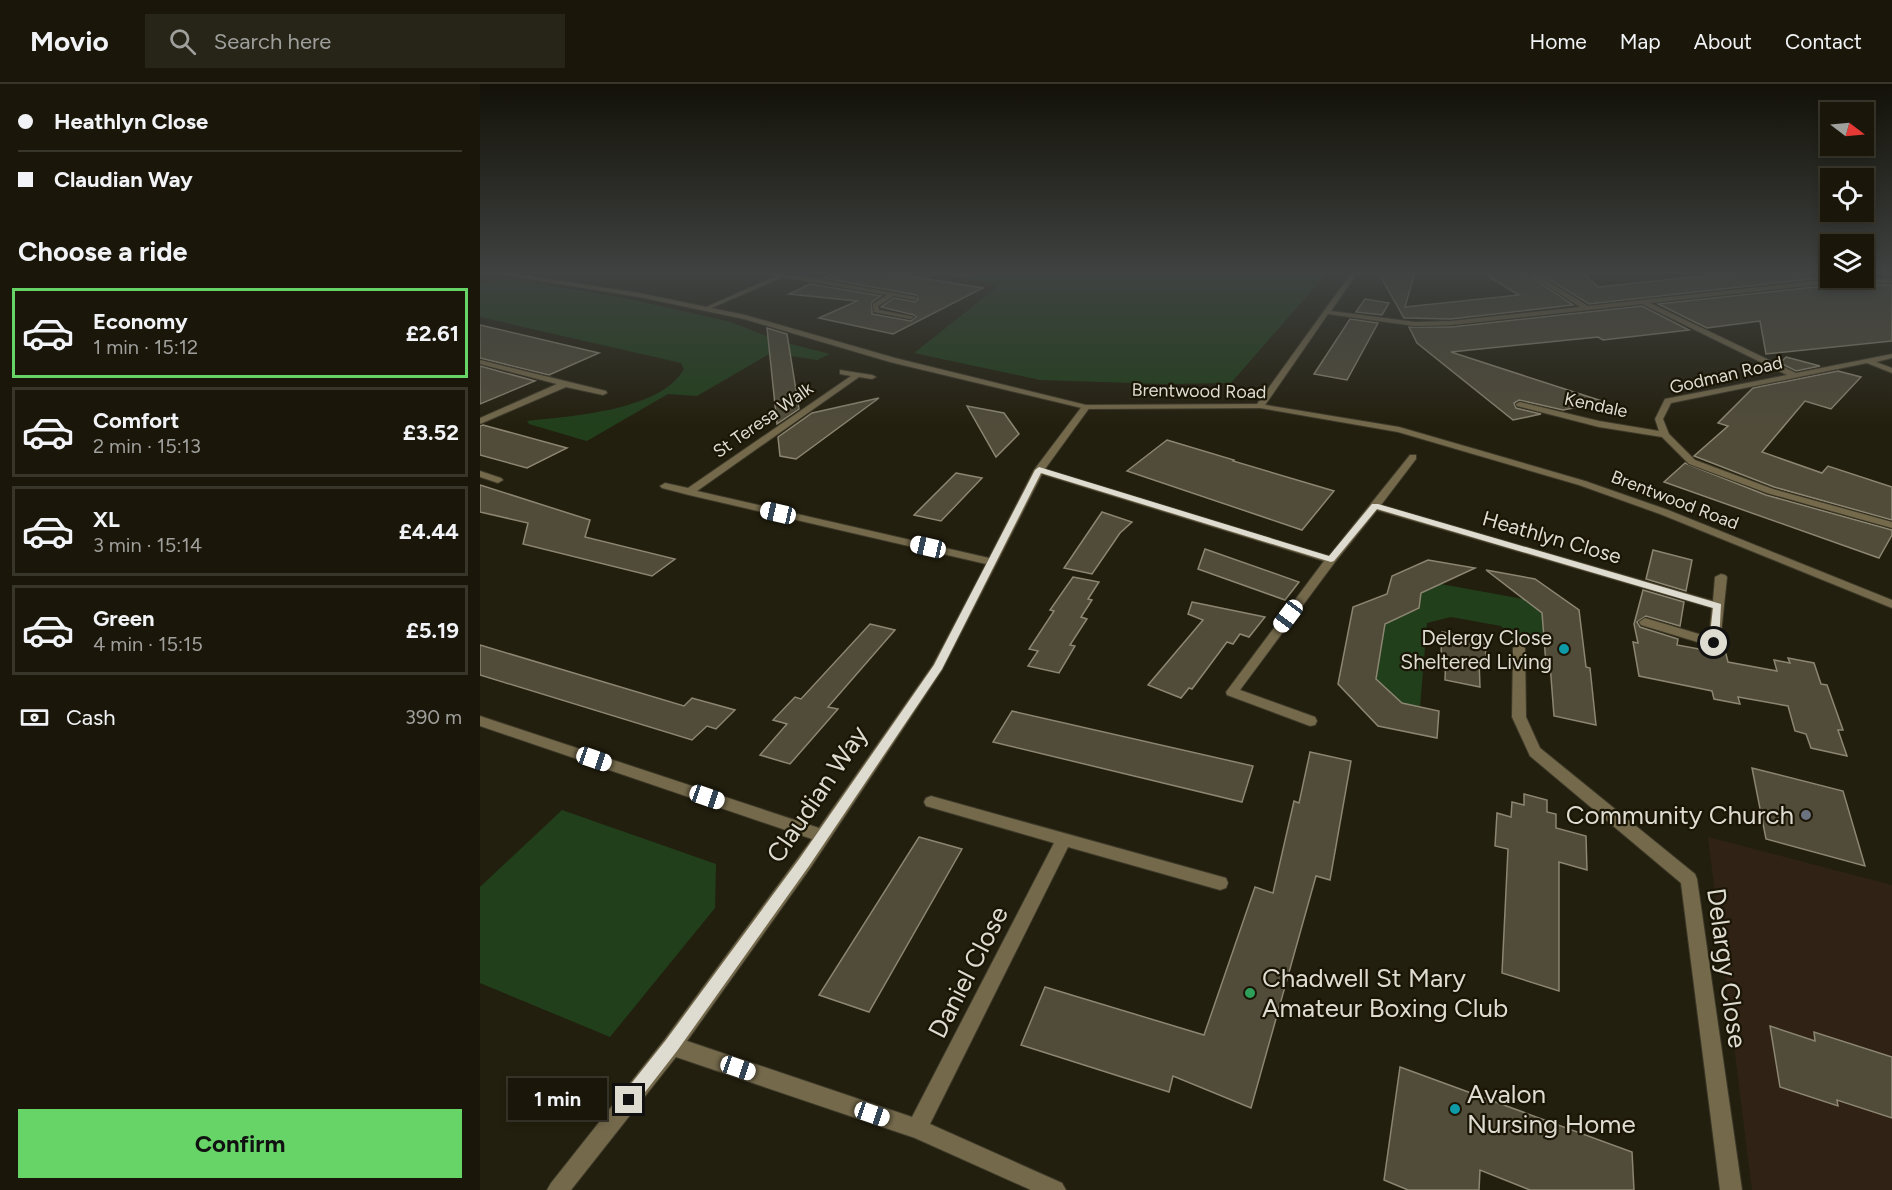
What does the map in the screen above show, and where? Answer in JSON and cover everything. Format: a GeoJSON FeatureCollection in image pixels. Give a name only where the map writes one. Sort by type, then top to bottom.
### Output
{"type":"FeatureCollection","features":[{"type":"Feature","properties":{"kind":"street","name":"Brentwood Road"},"geometry":{"type":"LineString","coordinates":[[768,324],[893,360],[1086,407],[1260,406],[1400,430],[1582,483],[1664,512],[1892,604]]}},
{"type":"Feature","properties":{"kind":"street"},"geometry":{"type":"LineString","coordinates":[[1260,406],[1319,324]]}},
{"type":"Feature","properties":{"kind":"street"},"geometry":{"type":"LineString","coordinates":[[1688,324],[1796,376]]}},
{"type":"Feature","properties":{"kind":"street","name":"Godman Road"},"geometry":{"type":"LineString","coordinates":[[1665,435],[1659,419],[1668,401],[1892,356]]}},
{"type":"Feature","properties":{"kind":"street"},"geometry":{"type":"LineString","coordinates":[[1867,360],[1892,371]]}},
{"type":"Feature","properties":{"kind":"street"},"geometry":{"type":"LineString","coordinates":[[480,362],[603,393]]}},
{"type":"Feature","properties":{"kind":"street"},"geometry":{"type":"LineString","coordinates":[[843,372],[872,377]]}},
{"type":"Feature","properties":{"kind":"street","name":"St Teresa Walk"},"geometry":{"type":"LineString","coordinates":[[689,492],[856,376]]}},
{"type":"Feature","properties":{"kind":"street"},"geometry":{"type":"LineString","coordinates":[[480,421],[565,384]]}},
{"type":"Feature","properties":{"kind":"street","name":"Kendale"},"geometry":{"type":"LineString","coordinates":[[1520,404],[1599,424],[1665,435]]}},
{"type":"Feature","properties":{"kind":"street","name":"Claudian Way"},"geometry":{"type":"LineString","coordinates":[[558,1190],[672,1046],[805,862],[820,836],[938,667],[1039,470],[1086,407]]}},
{"type":"Feature","properties":{"kind":"street"},"geometry":{"type":"LineString","coordinates":[[1665,435],[1692,462],[1770,491],[1892,525]]}},
{"type":"Feature","properties":{"kind":"street"},"geometry":{"type":"LineString","coordinates":[[1310,721],[1232,692],[1331,560],[1413,457]]}},
{"type":"Feature","properties":{"kind":"street"},"geometry":{"type":"LineString","coordinates":[[1039,470],[1331,560]]}},
{"type":"Feature","properties":{"kind":"street"},"geometry":{"type":"LineString","coordinates":[[480,474],[498,480]]}},
{"type":"Feature","properties":{"kind":"street"},"geometry":{"type":"LineString","coordinates":[[665,486],[992,562]]}},
{"type":"Feature","properties":{"kind":"street","name":"Heathlyn Close"},"geometry":{"type":"LineString","coordinates":[[1375,506],[1718,606]]}},
{"type":"Feature","properties":{"kind":"street"},"geometry":{"type":"LineString","coordinates":[[1645,622],[1714,643],[1721,577]]}},
{"type":"Feature","properties":{"kind":"street","name":"Delargy Close"},"geometry":{"type":"LineString","coordinates":[[1519,648],[1519,717],[1535,752],[1689,879],[1731,1190]]}},
{"type":"Feature","properties":{"kind":"street"},"geometry":{"type":"LineString","coordinates":[[480,721],[820,836]]}},
{"type":"Feature","properties":{"kind":"street"},"geometry":{"type":"LineString","coordinates":[[930,801],[1220,883]]}},
{"type":"Feature","properties":{"kind":"street","name":"Daniel Close"},"geometry":{"type":"LineString","coordinates":[[917,1129],[1064,839]]}},
{"type":"Feature","properties":{"kind":"street"},"geometry":{"type":"LineString","coordinates":[[672,1046],[917,1129],[1055,1190]]}},
{"type":"Feature","properties":{"kind":"shaded area"},"geometry":{"type":"Polygon","coordinates":[[[1708,837],[1892,885],[1892,1190],[1752,1190],[1708,837]]]}},
{"type":"Feature","properties":{"kind":"green space"},"geometry":{"type":"Polygon","coordinates":[[[509,324],[735,324],[779,341],[830,354],[817,360],[771,353],[697,396],[668,394],[587,441],[529,424],[527,421],[590,413],[636,403],[656,394],[672,383],[684,369],[681,363],[509,324]]]}},
{"type":"Feature","properties":{"kind":"green space"},"geometry":{"type":"Polygon","coordinates":[[[951,324],[1283,324],[1231,383],[1166,384],[1040,380],[914,353],[951,324]]]}},
{"type":"Feature","properties":{"kind":"green space"},"geometry":{"type":"Polygon","coordinates":[[[1441,584],[1523,599],[1542,613],[1544,644],[1513,639],[1501,626],[1451,617],[1427,623],[1420,707],[1402,703],[1376,679],[1385,624],[1419,609],[1421,593],[1441,584]]]}},
{"type":"Feature","properties":{"kind":"green space"},"geometry":{"type":"Polygon","coordinates":[[[562,810],[716,864],[715,908],[610,1037],[480,983],[480,887],[562,810]]]}},
{"type":"Feature","properties":{"kind":"building"},"geometry":{"type":"Polygon","coordinates":[[[845,324],[913,324],[893,334],[845,324]]]}},
{"type":"Feature","properties":{"kind":"building"},"geometry":{"type":"Polygon","coordinates":[[[1347,324],[1378,324],[1347,380],[1314,374],[1347,324]]]}},
{"type":"Feature","properties":{"kind":"building"},"geometry":{"type":"Polygon","coordinates":[[[1482,324],[1676,324],[1689,330],[1603,340],[1598,337],[1451,352],[1605,402],[1563,410],[1519,400],[1514,403],[1516,408],[1541,414],[1513,420],[1417,343],[1409,327],[1451,327],[1482,324]]]}},
{"type":"Feature","properties":{"kind":"building"},"geometry":{"type":"Polygon","coordinates":[[[1698,324],[1740,324],[1707,328],[1698,324]]]}},
{"type":"Feature","properties":{"kind":"building"},"geometry":{"type":"Polygon","coordinates":[[[1760,324],[1892,324],[1892,341],[1766,354],[1760,324]]]}},
{"type":"Feature","properties":{"kind":"building"},"geometry":{"type":"Polygon","coordinates":[[[480,325],[599,353],[549,375],[480,358],[480,325]]]}},
{"type":"Feature","properties":{"kind":"building"},"geometry":{"type":"Polygon","coordinates":[[[767,328],[787,334],[799,409],[777,424],[767,328]]]}},
{"type":"Feature","properties":{"kind":"building"},"geometry":{"type":"Polygon","coordinates":[[[1786,357],[1820,366],[1796,371],[1780,363],[1786,357]]]}},
{"type":"Feature","properties":{"kind":"building"},"geometry":{"type":"Polygon","coordinates":[[[480,366],[535,381],[480,404],[480,366]]]}},
{"type":"Feature","properties":{"kind":"building"},"geometry":{"type":"Polygon","coordinates":[[[1838,371],[1861,377],[1831,409],[1805,401],[1762,452],[1822,473],[1828,466],[1892,487],[1892,520],[1774,487],[1694,456],[1728,426],[1718,423],[1753,388],[1838,371]]]}},
{"type":"Feature","properties":{"kind":"building"},"geometry":{"type":"Polygon","coordinates":[[[879,398],[796,459],[780,456],[778,437],[812,413],[879,398]]]}},
{"type":"Feature","properties":{"kind":"building"},"geometry":{"type":"Polygon","coordinates":[[[967,406],[1004,413],[1019,434],[996,457],[967,406]]]}},
{"type":"Feature","properties":{"kind":"building"},"geometry":{"type":"Polygon","coordinates":[[[480,426],[567,448],[527,468],[480,455],[480,426]]]}},
{"type":"Feature","properties":{"kind":"building"},"geometry":{"type":"Polygon","coordinates":[[[1167,440],[1334,491],[1302,530],[1127,471],[1167,440]]]}},
{"type":"Feature","properties":{"kind":"building"},"geometry":{"type":"Polygon","coordinates":[[[1685,463],[1766,495],[1892,530],[1892,535],[1879,558],[1664,482],[1685,463]]]}},
{"type":"Feature","properties":{"kind":"building"},"geometry":{"type":"Polygon","coordinates":[[[956,473],[982,478],[941,521],[914,515],[956,473]]]}},
{"type":"Feature","properties":{"kind":"building"},"geometry":{"type":"Polygon","coordinates":[[[480,485],[590,520],[585,537],[675,559],[652,576],[523,544],[528,523],[480,512],[480,485]]]}},
{"type":"Feature","properties":{"kind":"building"},"geometry":{"type":"Polygon","coordinates":[[[1102,512],[1132,522],[1120,533],[1092,574],[1064,568],[1102,512]]]}},
{"type":"Feature","properties":{"kind":"building"},"geometry":{"type":"Polygon","coordinates":[[[1205,549],[1299,582],[1285,600],[1198,569],[1205,549]]]}},
{"type":"Feature","properties":{"kind":"building"},"geometry":{"type":"Polygon","coordinates":[[[1653,550],[1692,560],[1686,591],[1646,579],[1653,550]]]}},
{"type":"Feature","properties":{"kind":"building"},"geometry":{"type":"Polygon","coordinates":[[[1428,560],[1475,568],[1421,593],[1419,608],[1385,624],[1376,679],[1402,703],[1439,711],[1437,738],[1378,726],[1338,684],[1353,607],[1387,594],[1392,576],[1428,560]]]}},
{"type":"Feature","properties":{"kind":"building"},"geometry":{"type":"Polygon","coordinates":[[[1486,570],[1535,579],[1579,610],[1586,667],[1590,668],[1596,725],[1554,716],[1550,664],[1546,664],[1542,613],[1486,570]]]}},
{"type":"Feature","properties":{"kind":"building"},"geometry":{"type":"Polygon","coordinates":[[[1073,577],[1099,582],[1088,599],[1092,600],[1081,617],[1087,619],[1070,645],[1075,646],[1059,673],[1028,666],[1038,651],[1029,649],[1054,611],[1050,610],[1073,577]]]}},
{"type":"Feature","properties":{"kind":"building"},"geometry":{"type":"Polygon","coordinates":[[[1643,590],[1684,602],[1680,626],[1646,616],[1637,622],[1640,627],[1678,639],[1677,645],[1726,654],[1728,662],[1777,671],[1774,660],[1790,663],[1788,658],[1814,663],[1821,684],[1827,685],[1843,730],[1838,730],[1847,756],[1811,748],[1806,734],[1795,731],[1788,706],[1738,697],[1740,704],[1714,699],[1712,691],[1639,676],[1633,642],[1638,643],[1634,624],[1643,590]]]}},
{"type":"Feature","properties":{"kind":"building"},"geometry":{"type":"Polygon","coordinates":[[[1192,602],[1265,617],[1249,637],[1240,634],[1233,644],[1227,642],[1192,689],[1189,688],[1181,698],[1148,685],[1203,620],[1188,614],[1192,602]]]}},
{"type":"Feature","properties":{"kind":"building"},"geometry":{"type":"Polygon","coordinates":[[[870,624],[895,630],[828,707],[838,709],[790,764],[760,755],[787,724],[773,720],[795,697],[801,699],[870,624]]]}},
{"type":"Feature","properties":{"kind":"building"},"geometry":{"type":"Polygon","coordinates":[[[1442,632],[1485,639],[1486,662],[1479,660],[1480,687],[1445,680],[1446,655],[1441,655],[1442,632]]]}},
{"type":"Feature","properties":{"kind":"building"},"geometry":{"type":"Polygon","coordinates":[[[480,645],[684,706],[692,698],[735,710],[716,729],[707,726],[692,740],[480,675],[480,645]]]}},
{"type":"Feature","properties":{"kind":"building"},"geometry":{"type":"Polygon","coordinates":[[[1012,711],[1253,766],[1242,802],[993,742],[1012,711]]]}},
{"type":"Feature","properties":{"kind":"building"},"geometry":{"type":"Polygon","coordinates":[[[1310,752],[1351,761],[1330,880],[1316,876],[1251,1108],[1173,1076],[1169,1092],[1021,1045],[1045,987],[1204,1035],[1255,887],[1273,893],[1294,801],[1299,803],[1310,752]]]}},
{"type":"Feature","properties":{"kind":"building","name":"Community Church"},"geometry":{"type":"Polygon","coordinates":[[[1752,768],[1843,791],[1865,866],[1766,839],[1752,768]]]}},
{"type":"Feature","properties":{"kind":"building"},"geometry":{"type":"Polygon","coordinates":[[[1524,794],[1547,800],[1547,812],[1556,814],[1556,828],[1586,836],[1587,870],[1559,862],[1559,991],[1502,973],[1508,849],[1495,846],[1497,813],[1511,817],[1512,802],[1524,805],[1524,794]]]}},
{"type":"Feature","properties":{"kind":"building"},"geometry":{"type":"Polygon","coordinates":[[[919,837],[962,849],[869,1012],[819,995],[919,837]]]}},
{"type":"Feature","properties":{"kind":"building"},"geometry":{"type":"Polygon","coordinates":[[[1770,1026],[1815,1041],[1814,1032],[1892,1057],[1892,1118],[1837,1100],[1838,1106],[1780,1087],[1770,1026]]]}},
{"type":"Feature","properties":{"kind":"building","name":"Avalon Nursing Home"},"geometry":{"type":"Polygon","coordinates":[[[1400,1067],[1632,1152],[1634,1190],[1530,1190],[1480,1170],[1479,1190],[1408,1190],[1384,1180],[1400,1067]]]}},
{"type":"Feature","properties":{"kind":"place","name":"Delergy Close Sheltered Living"},"geometry":{"type":"Point","coordinates":[1564,649]}},
{"type":"Feature","properties":{"kind":"place","name":"Community Church"},"geometry":{"type":"Point","coordinates":[1806,815]}},
{"type":"Feature","properties":{"kind":"place","name":"Chadwell St Mary Amateur Boxing Club"},"geometry":{"type":"Point","coordinates":[1250,993]}},
{"type":"Feature","properties":{"kind":"place","name":"Avalon Nursing Home"},"geometry":{"type":"Point","coordinates":[1455,1109]}},
{"type":"Feature","properties":{"kind":"route"},"geometry":{"type":"LineString","coordinates":[[629,1100],[672,1046],[805,862],[820,836],[938,667],[1039,470],[1331,560],[1375,506],[1718,606],[1714,643]]}}]}
